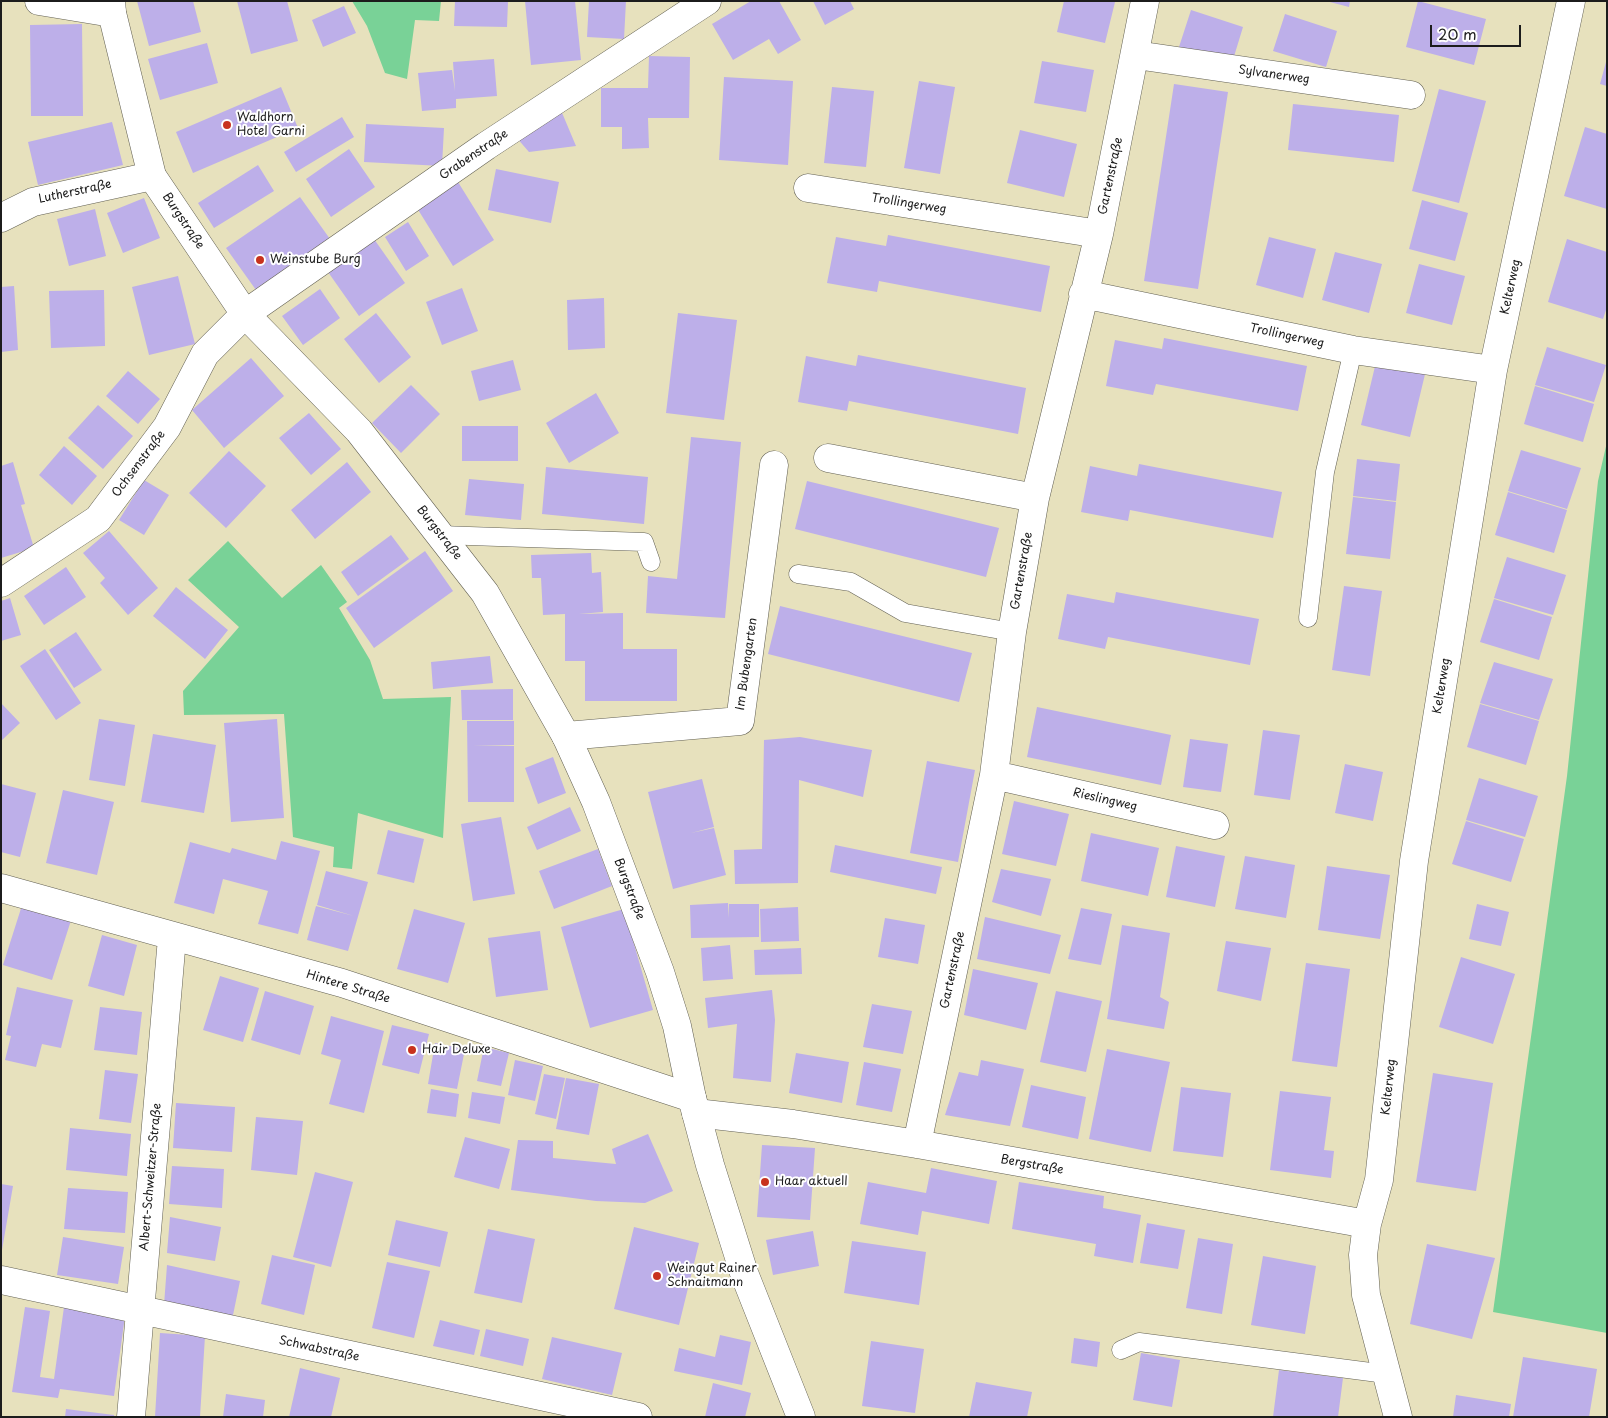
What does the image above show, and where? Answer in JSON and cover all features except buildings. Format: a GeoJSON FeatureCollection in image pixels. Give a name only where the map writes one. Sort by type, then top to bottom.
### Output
{"type":"FeatureCollection","features":[{"type":"Feature","properties":{"kind":"street"},"geometry":{"type":"LineString","coordinates":[[39,1],[111,7]]}},
{"type":"Feature","properties":{"kind":"street","name":"Gartenstraße"},"geometry":{"type":"LineString","coordinates":[[917,1144],[994,775],[1012,632],[1035,498],[1099,234],[1136,55],[1145,1]]}},
{"type":"Feature","properties":{"kind":"street","name":"Kelterweg"},"geometry":{"type":"LineString","coordinates":[[1398,1417],[1366,1295],[1363,1255],[1367,1224],[1379,1180],[1414,861],[1493,370],[1571,1]]}},
{"type":"Feature","properties":{"kind":"street","name":"Grabenstraße"},"geometry":{"type":"LineString","coordinates":[[245,314],[486,146],[704,2]]}},
{"type":"Feature","properties":{"kind":"street","name":"Burgstraße"},"geometry":{"type":"LineString","coordinates":[[111,7],[152,176],[245,314],[359,431],[486,592],[566,736],[596,802],[660,972],[677,1026],[694,1106],[744,1273],[801,1417]]}},
{"type":"Feature","properties":{"kind":"street","name":"Sylvanerweg"},"geometry":{"type":"LineString","coordinates":[[1136,55],[1411,95]]}},
{"type":"Feature","properties":{"kind":"street","name":"Lutherstraße"},"geometry":{"type":"LineString","coordinates":[[1,218],[33,202],[152,176]]}},
{"type":"Feature","properties":{"kind":"street","name":"Trollingerweg"},"geometry":{"type":"LineString","coordinates":[[808,188],[1099,234]]}},
{"type":"Feature","properties":{"kind":"street","name":"Trollingerweg"},"geometry":{"type":"LineString","coordinates":[[1083,294],[1353,350],[1493,370]]}},
{"type":"Feature","properties":{"kind":"street","name":"Ochsenstraße"},"geometry":{"type":"LineString","coordinates":[[1,583],[98,519],[167,427],[205,354],[245,314]]}},
{"type":"Feature","properties":{"kind":"street"},"geometry":{"type":"LineString","coordinates":[[828,458],[1035,498]]}},
{"type":"Feature","properties":{"kind":"street","name":"Im Bubengarten"},"geometry":{"type":"LineString","coordinates":[[566,736],[740,721],[774,465]]}},
{"type":"Feature","properties":{"kind":"street","name":"Rieslingweg"},"geometry":{"type":"LineString","coordinates":[[994,775],[1215,825]]}},
{"type":"Feature","properties":{"kind":"street","name":"Hintere Straße"},"geometry":{"type":"LineString","coordinates":[[1,888],[172,938],[342,983],[694,1106]]}},
{"type":"Feature","properties":{"kind":"street","name":"Albert-Schweitzer-Straße"},"geometry":{"type":"LineString","coordinates":[[131,1417],[172,938]]}},
{"type":"Feature","properties":{"kind":"street","name":"Bergstraße"},"geometry":{"type":"LineString","coordinates":[[694,1106],[1367,1224]]}},
{"type":"Feature","properties":{"kind":"street","name":"Schwabstraße"},"geometry":{"type":"LineString","coordinates":[[1,1280],[638,1417]]}},
{"type":"Feature","properties":{"kind":"lane"},"geometry":{"type":"LineString","coordinates":[[1308,618],[1325,472],[1353,350]]}},
{"type":"Feature","properties":{"kind":"lane"},"geometry":{"type":"LineString","coordinates":[[440,535],[644,542],[651,562]]}},
{"type":"Feature","properties":{"kind":"lane"},"geometry":{"type":"LineString","coordinates":[[798,574],[851,582],[905,613],[1012,632]]}},
{"type":"Feature","properties":{"kind":"lane"},"geometry":{"type":"LineString","coordinates":[[1120,1350],[1140,1342],[1386,1374]]}},
{"type":"Feature","properties":{"kind":"green space"},"geometry":{"type":"Polygon","coordinates":[[[352,1],[441,1],[439,21],[415,20],[407,79],[385,73],[367,26],[352,1]]]}},
{"type":"Feature","properties":{"kind":"green space"},"geometry":{"type":"Polygon","coordinates":[[[1607,442],[1607,1333],[1493,1312],[1567,776],[1598,481],[1607,442]]]}},
{"type":"Feature","properties":{"kind":"green space"},"geometry":{"type":"Polygon","coordinates":[[[228,541],[282,598],[321,565],[347,602],[339,608],[370,660],[383,699],[451,697],[443,838],[358,813],[352,869],[333,867],[334,847],[293,837],[284,714],[184,715],[183,691],[239,627],[188,580],[228,541]]]}},
{"type":"Feature","properties":{"kind":"place","name":"Waldhorn Hotel Garni"},"geometry":{"type":"Point","coordinates":[227,125]}},
{"type":"Feature","properties":{"kind":"place","name":"Weinstube Burg"},"geometry":{"type":"Point","coordinates":[260,260]}},
{"type":"Feature","properties":{"kind":"place","name":"Hair Deluxe"},"geometry":{"type":"Point","coordinates":[412,1050]}},
{"type":"Feature","properties":{"kind":"place","name":"Haar aktuell"},"geometry":{"type":"Point","coordinates":[765,1182]}},
{"type":"Feature","properties":{"kind":"place","name":"Weingut Rainer Schnaitmann"},"geometry":{"type":"Point","coordinates":[657,1276]}}]}
